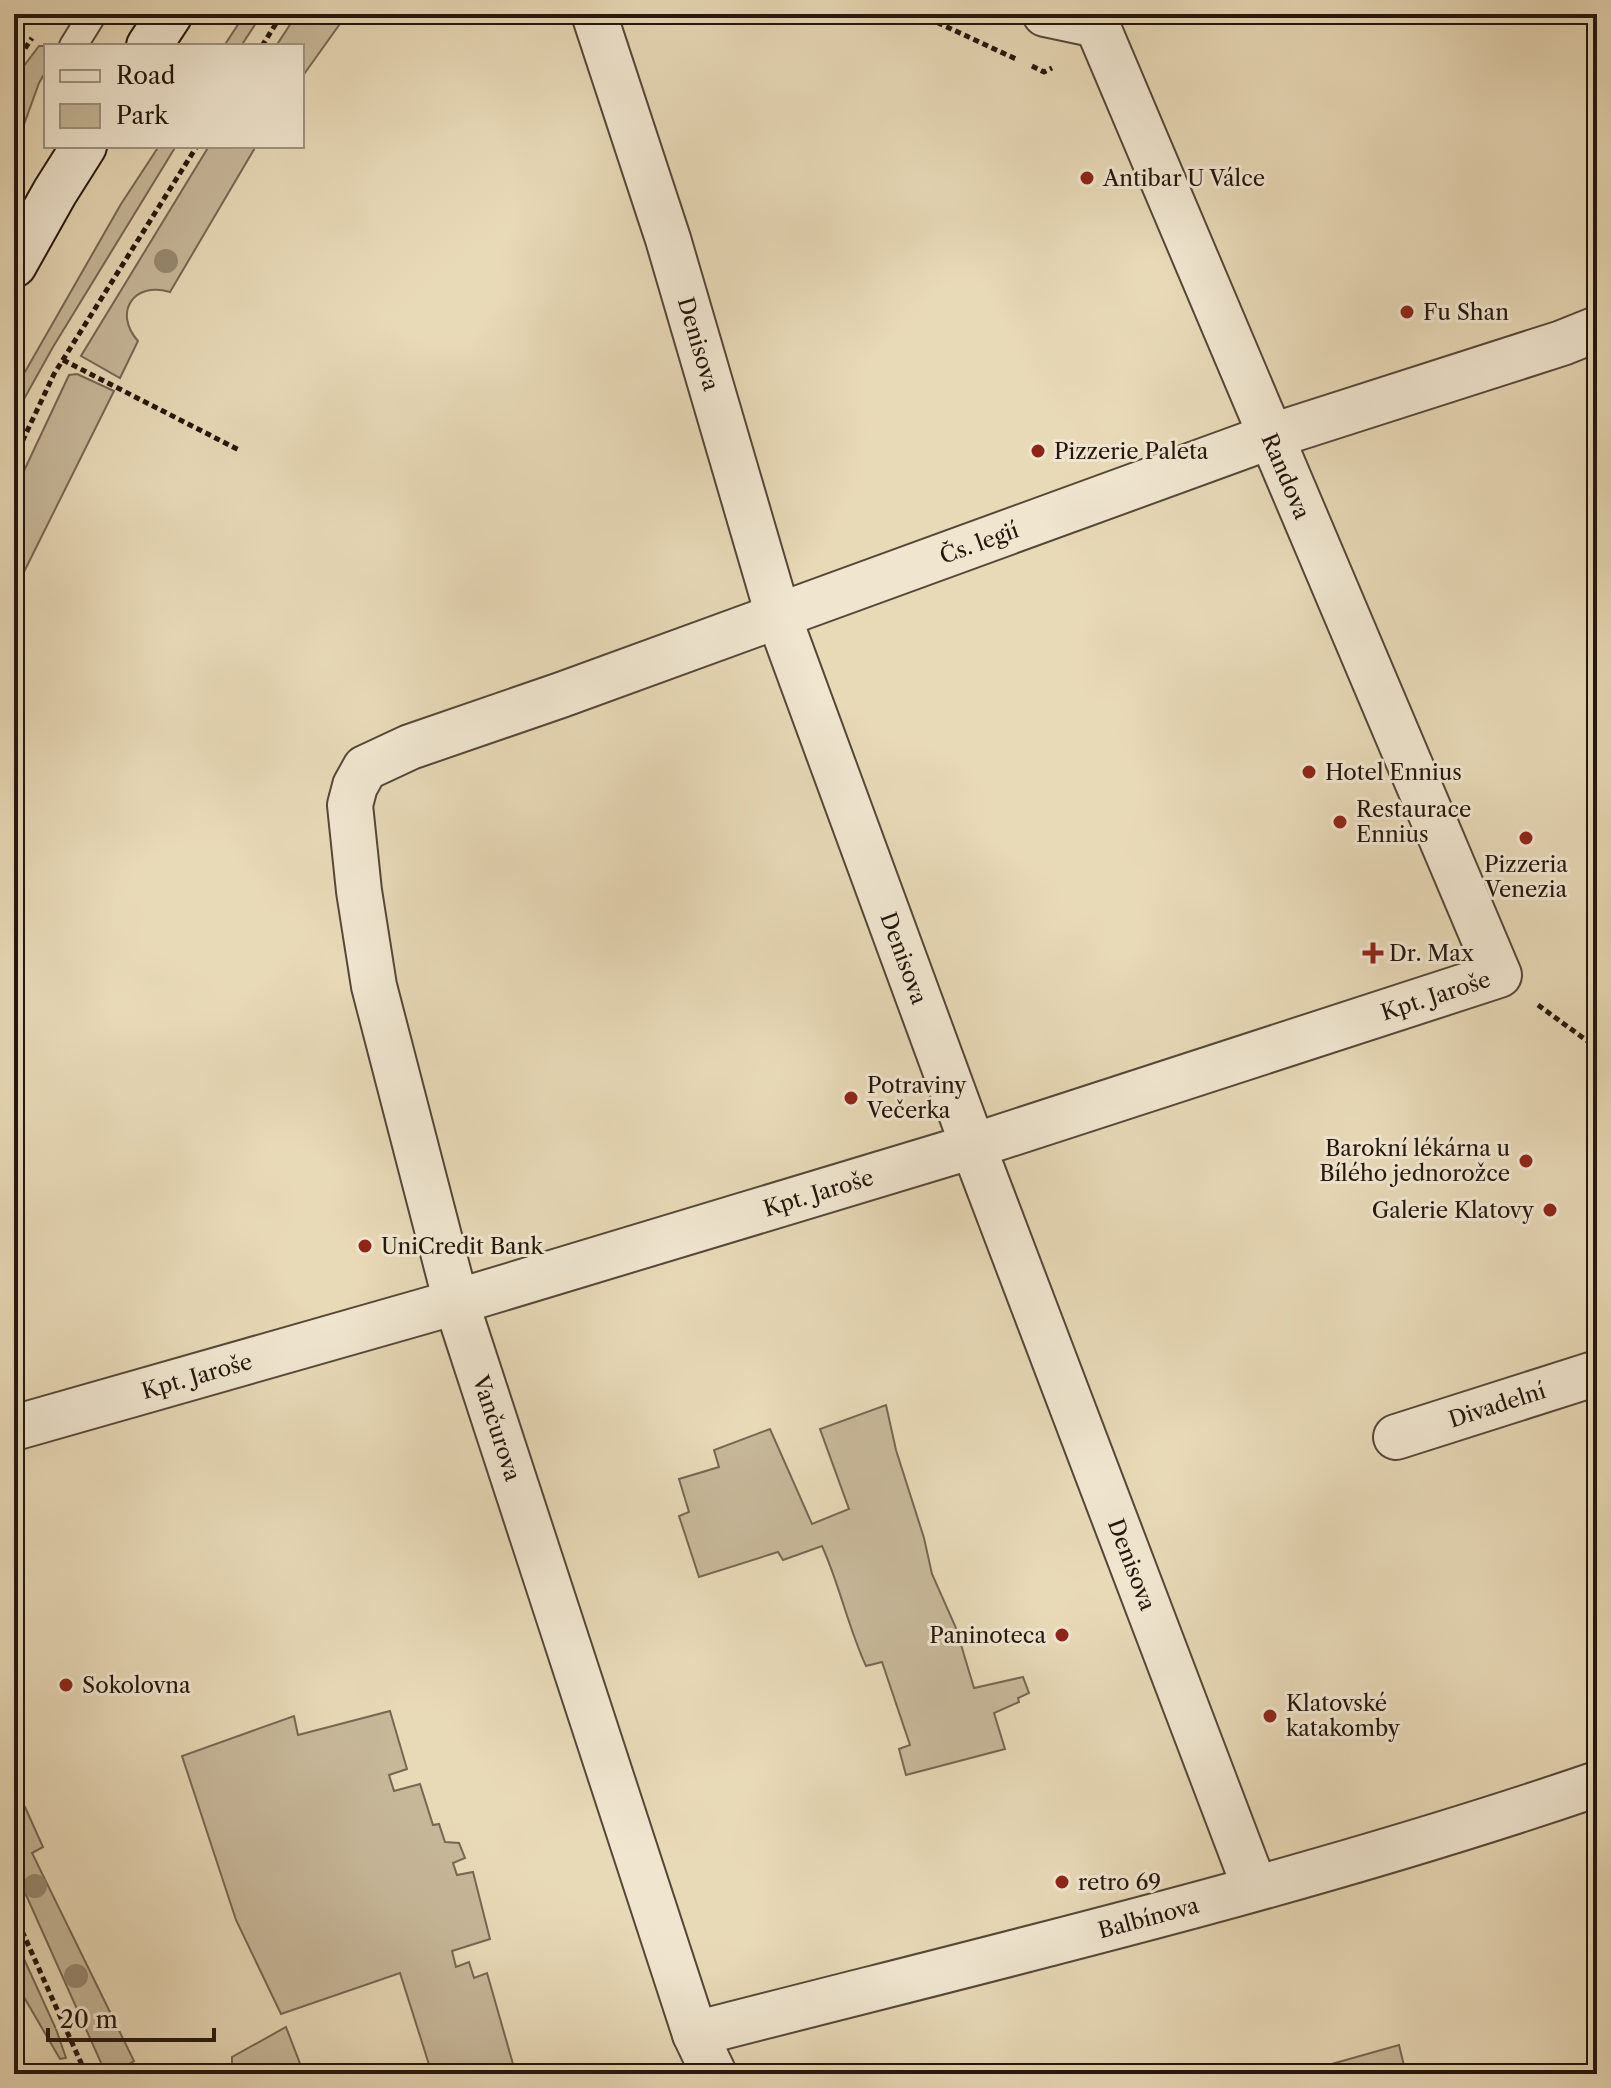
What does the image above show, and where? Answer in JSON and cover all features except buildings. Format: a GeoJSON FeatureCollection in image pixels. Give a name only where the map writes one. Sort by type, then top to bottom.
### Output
{"type":"FeatureCollection","features":[{"type":"Feature","properties":{"kind":"street"},"geometry":{"type":"LineString","coordinates":[[150,44],[170,14]]}},
{"type":"Feature","properties":{"kind":"street","name":"Denisova"},"geometry":{"type":"LineString","coordinates":[[594,14],[668,239],[778,615],[973,1146],[1255,1888]]}},
{"type":"Feature","properties":{"kind":"street","name":"Randova"},"geometry":{"type":"LineString","coordinates":[[1045,14],[1098,20],[1269,437],[1499,975]]}},
{"type":"Feature","properties":{"kind":"street"},"geometry":{"type":"LineString","coordinates":[[14,265],[83,148]]}},
{"type":"Feature","properties":{"kind":"street","name":"Čs. legií"},"geometry":{"type":"LineString","coordinates":[[365,768],[410,747],[1269,437],[1547,348],[1597,329]]}},
{"type":"Feature","properties":{"kind":"street","name":"Vančurova"},"geometry":{"type":"LineString","coordinates":[[365,768],[355,786],[350,805],[374,986],[456,1302],[695,2034],[714,2074]]}},
{"type":"Feature","properties":{"kind":"street","name":"Kpt. Jaroše"},"geometry":{"type":"LineString","coordinates":[[14,1428],[456,1302],[973,1146],[1499,975]]}},
{"type":"Feature","properties":{"kind":"street","name":"Divadelní"},"geometry":{"type":"LineString","coordinates":[[1396,1437],[1597,1373]]}},
{"type":"Feature","properties":{"kind":"street","name":"Balbínova"},"geometry":{"type":"LineString","coordinates":[[695,2034],[1255,1888],[1497,1817],[1597,1784]]}},
{"type":"Feature","properties":{"kind":"lane"},"geometry":{"type":"LineString","coordinates":[[74,44],[93,14]]}},
{"type":"Feature","properties":{"kind":"lane"},"geometry":{"type":"LineString","coordinates":[[54,148],[55,192]]}},
{"type":"Feature","properties":{"kind":"path"},"geometry":{"type":"LineString","coordinates":[[263,44],[282,14]]}},
{"type":"Feature","properties":{"kind":"path"},"geometry":{"type":"LineString","coordinates":[[919,14],[1044,72]]}},
{"type":"Feature","properties":{"kind":"path"},"geometry":{"type":"LineString","coordinates":[[14,459],[63,360],[196,148]]}},
{"type":"Feature","properties":{"kind":"path"},"geometry":{"type":"LineString","coordinates":[[63,360],[239,450]]}},
{"type":"Feature","properties":{"kind":"path","name":"Kpt. Jaroše"},"geometry":{"type":"LineString","coordinates":[[1499,975],[1597,1048]]}},
{"type":"Feature","properties":{"kind":"path"},"geometry":{"type":"LineString","coordinates":[[14,1913],[86,2074]]}},
{"type":"Feature","properties":{"kind":"green space"},"geometry":{"type":"Polygon","coordinates":[[[245,14],[262,14],[242,44],[225,44],[245,14]]]}},
{"type":"Feature","properties":{"kind":"green space"},"geometry":{"type":"Polygon","coordinates":[[[297,14],[347,14],[304,74],[304,44],[277,44],[297,14]]]}},
{"type":"Feature","properties":{"kind":"green space"},"geometry":{"type":"Polygon","coordinates":[[[39,46],[44,46],[44,74],[14,143],[14,79],[39,46]]]}},
{"type":"Feature","properties":{"kind":"green space"},"geometry":{"type":"Polygon","coordinates":[[[158,148],[175,148],[53,347],[14,417],[14,391],[121,204],[158,148]]]}},
{"type":"Feature","properties":{"kind":"green space"},"geometry":{"type":"Polygon","coordinates":[[[208,148],[255,148],[170,292],[146,291],[131,302],[127,320],[138,341],[120,378],[81,356],[208,148]]]}},
{"type":"Feature","properties":{"kind":"green space"},"geometry":{"type":"Polygon","coordinates":[[[77,374],[114,391],[14,592],[14,492],[69,375],[77,374]]]}},
{"type":"Feature","properties":{"kind":"green space"},"geometry":{"type":"Polygon","coordinates":[[[886,1405],[932,1574],[956,1628],[974,1688],[1023,1677],[1029,1693],[1018,1698],[1019,1702],[994,1713],[1005,1749],[906,1775],[899,1749],[910,1745],[882,1662],[866,1666],[822,1546],[783,1560],[778,1552],[699,1577],[679,1516],[689,1512],[679,1479],[719,1467],[714,1450],[770,1429],[812,1524],[849,1509],[820,1429],[886,1405]]]}},
{"type":"Feature","properties":{"kind":"green space"},"geometry":{"type":"Polygon","coordinates":[[[390,1711],[407,1769],[389,1775],[394,1791],[420,1784],[433,1825],[439,1824],[445,1842],[459,1843],[465,1858],[453,1863],[457,1875],[473,1872],[490,1939],[452,1951],[456,1967],[469,1962],[474,1978],[487,1973],[513,2064],[484,2074],[432,2074],[400,1973],[281,2014],[236,1920],[182,1756],[294,1716],[298,1735],[390,1711]]]}},
{"type":"Feature","properties":{"kind":"green space"},"geometry":{"type":"Polygon","coordinates":[[[25,1807],[43,1847],[32,1853],[134,2061],[112,2074],[106,2074],[14,1868],[14,1811],[25,1807]]]}},
{"type":"Feature","properties":{"kind":"green space"},"geometry":{"type":"Polygon","coordinates":[[[14,1937],[66,2058],[60,2059],[14,1980],[14,1937]]]}},
{"type":"Feature","properties":{"kind":"green space"},"geometry":{"type":"Polygon","coordinates":[[[286,2027],[304,2074],[232,2074],[232,2057],[286,2027]]]}},
{"type":"Feature","properties":{"kind":"green space"},"geometry":{"type":"Polygon","coordinates":[[[1399,2045],[1406,2074],[1296,2074],[1399,2045]]]}},
{"type":"Feature","properties":{"kind":"place","name":"Antibar U Válce"},"geometry":{"type":"Point","coordinates":[1087,178]}},
{"type":"Feature","properties":{"kind":"place","name":"Fu Shan"},"geometry":{"type":"Point","coordinates":[1407,312]}},
{"type":"Feature","properties":{"kind":"place","name":"Pizzerie Paleta"},"geometry":{"type":"Point","coordinates":[1038,451]}},
{"type":"Feature","properties":{"kind":"place","name":"Hotel Ennius"},"geometry":{"type":"Point","coordinates":[1309,772]}},
{"type":"Feature","properties":{"kind":"place","name":"Restaurace Ennius"},"geometry":{"type":"Point","coordinates":[1340,822]}},
{"type":"Feature","properties":{"kind":"place","name":"Pizzeria Venezia"},"geometry":{"type":"Point","coordinates":[1526,838]}},
{"type":"Feature","properties":{"kind":"place","name":"Dr. Max"},"geometry":{"type":"Point","coordinates":[1373,953]}},
{"type":"Feature","properties":{"kind":"place","name":"Potraviny Večerka"},"geometry":{"type":"Point","coordinates":[851,1098]}},
{"type":"Feature","properties":{"kind":"place","name":"Barokní lékárna u Bílého jednorožce"},"geometry":{"type":"Point","coordinates":[1526,1161]}},
{"type":"Feature","properties":{"kind":"place","name":"Galerie Klatovy"},"geometry":{"type":"Point","coordinates":[1550,1210]}},
{"type":"Feature","properties":{"kind":"place","name":"UniCredit Bank"},"geometry":{"type":"Point","coordinates":[365,1246]}},
{"type":"Feature","properties":{"kind":"place","name":"Paninoteca"},"geometry":{"type":"Point","coordinates":[1062,1635]}},
{"type":"Feature","properties":{"kind":"place","name":"Sokolovna"},"geometry":{"type":"Point","coordinates":[66,1685]}},
{"type":"Feature","properties":{"kind":"place","name":"Klatovské katakomby"},"geometry":{"type":"Point","coordinates":[1270,1716]}},
{"type":"Feature","properties":{"kind":"place","name":"retro 69"},"geometry":{"type":"Point","coordinates":[1062,1882]}}]}
